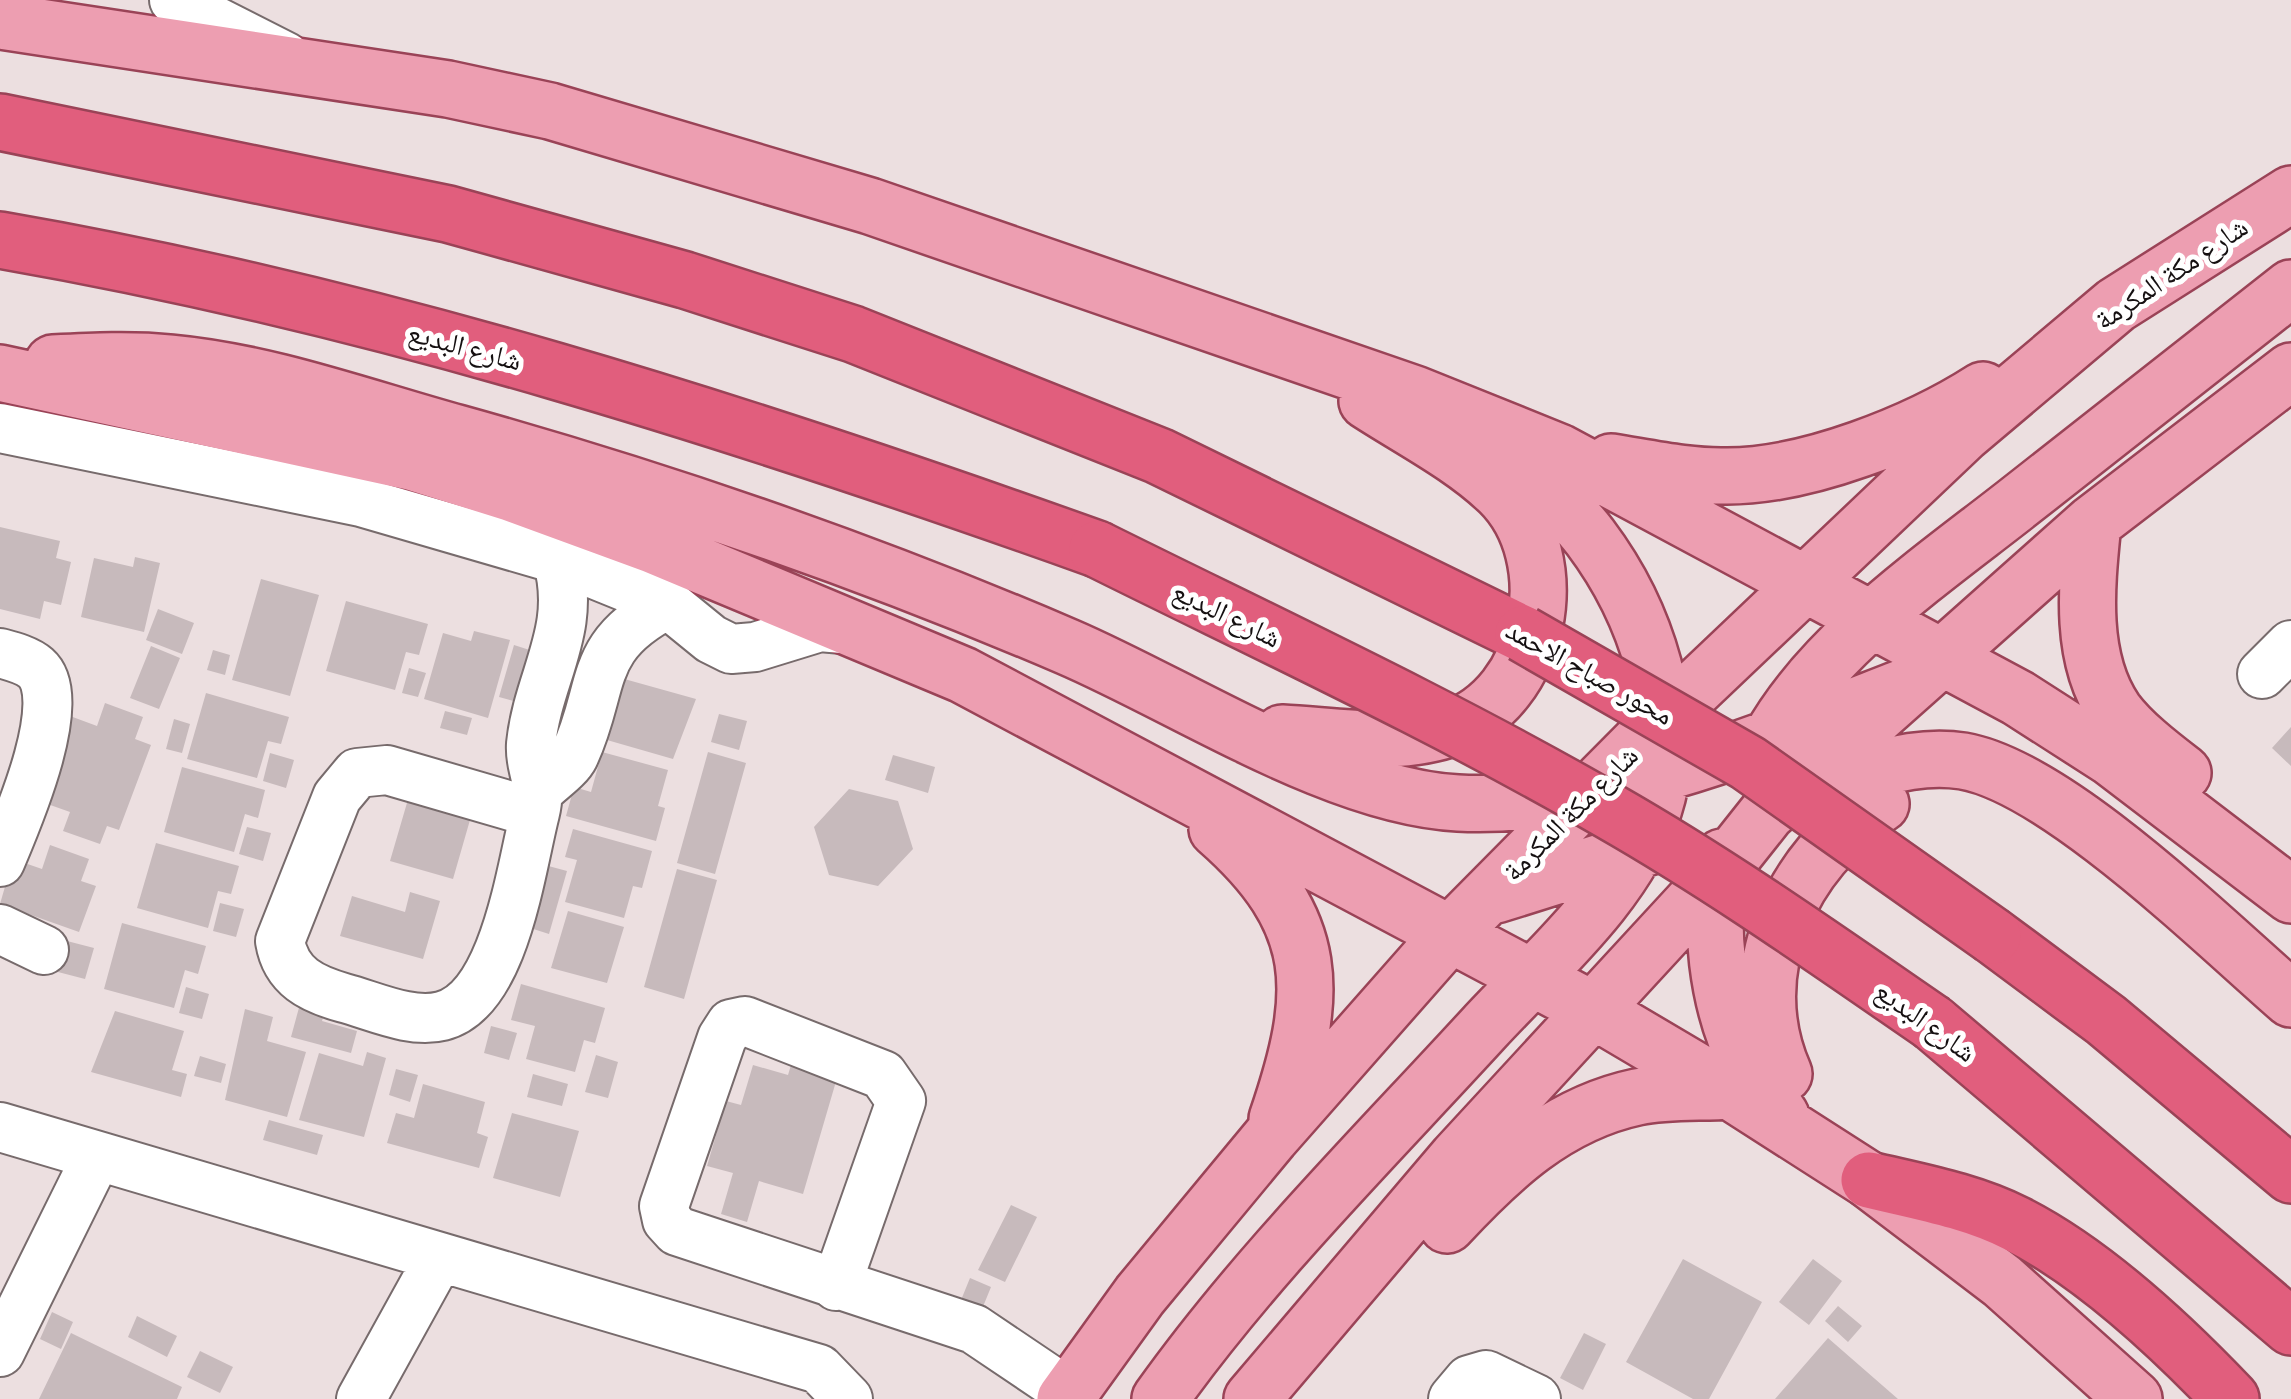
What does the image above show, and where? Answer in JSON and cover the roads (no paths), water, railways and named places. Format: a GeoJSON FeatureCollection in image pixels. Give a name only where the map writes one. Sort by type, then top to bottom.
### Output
{"type":"FeatureCollection","features":[{"type":"Feature","properties":{"kind":"highway","name":"محور صباح الاحمد"},"geometry":{"type":"LineString","coordinates":[[0,122],[448,214],[685,280],[854,334],[1159,456],[1326,534],[1644,700],[1826,814],[2106,1020],[2291,1175]]}},
{"type":"Feature","properties":{"kind":"highway","name":"شارع البديع"},"geometry":{"type":"LineString","coordinates":[[0,240],[442,338],[812,448],[1097,549],[1478,739],[1612,812],[1758,904],[1933,1023],[2291,1327]]}},
{"type":"Feature","properties":{"kind":"highway"},"geometry":{"type":"LineString","coordinates":[[1869,1180],[1982,1209],[2019,1225],[2096,1278],[2184,1349],[2231,1399]]}},
{"type":"Feature","properties":{"kind":"main road"},"geometry":{"type":"LineString","coordinates":[[0,21],[448,88],[588,122],[870,206],[1415,394],[1559,452],[1710,529],[1803,585],[1874,620],[1926,670],[2018,698],[2110,757],[2291,895]]}},
{"type":"Feature","properties":{"kind":"main road","name":"شارع مكة المكرمة"},"geometry":{"type":"LineString","coordinates":[[1067,1396],[1140,1295],[1271,1137],[1467,916],[1596,789],[1663,745],[1803,585],[1963,434],[2116,305],[2291,194]]}},
{"type":"Feature","properties":{"kind":"main road"},"geometry":{"type":"LineString","coordinates":[[1791,1132],[1746,1062],[1716,954],[1738,838],[1772,735],[1800,696],[1874,620],[2291,288]]}},
{"type":"Feature","properties":{"kind":"main road"},"geometry":{"type":"LineString","coordinates":[[1559,452],[1728,476],[1784,469],[1898,434],[1967,400],[2116,305]]}},
{"type":"Feature","properties":{"kind":"main road"},"geometry":{"type":"LineString","coordinates":[[1240,730],[1399,741],[1454,728],[1499,696],[1520,665],[1530,649],[1540,594],[1530,540],[1501,492],[1292,352]]}},
{"type":"Feature","properties":{"kind":"main road"},"geometry":{"type":"LineString","coordinates":[[0,365],[168,362],[243,373],[608,475],[903,581],[1071,648],[1240,730],[1398,794],[1454,804],[1514,804],[1596,789]]}},
{"type":"Feature","properties":{"kind":"main road"},"geometry":{"type":"LineString","coordinates":[[1252,1399],[1738,838],[2093,522],[2291,371]]}},
{"type":"Feature","properties":{"kind":"main road"},"geometry":{"type":"LineString","coordinates":[[0,373],[414,463],[652,545],[963,675],[1128,760],[1467,916],[1531,977],[1730,1091],[1869,1180],[2002,1280],[2134,1399]]}},
{"type":"Feature","properties":{"kind":"main road"},"geometry":{"type":"LineString","coordinates":[[1160,1399],[1328,1198],[1615,886],[1654,810],[1663,745],[1642,628],[1589,536],[1539,485],[1415,394]]}},
{"type":"Feature","properties":{"kind":"main road"},"geometry":{"type":"LineString","coordinates":[[2093,522],[2086,586],[2091,650],[2114,710],[2162,757],[2291,860]]}},
{"type":"Feature","properties":{"kind":"main road"},"geometry":{"type":"LineString","coordinates":[[1663,745],[1772,735],[1926,670]]}},
{"type":"Feature","properties":{"kind":"main road"},"geometry":{"type":"LineString","coordinates":[[1128,760],[1250,858],[1278,894],[1304,949],[1306,1002],[1294,1069],[1271,1137]]}},
{"type":"Feature","properties":{"kind":"main road"},"geometry":{"type":"LineString","coordinates":[[1467,916],[1636,851],[1738,838],[1852,776],[1918,761],[1964,761],[2047,798],[2131,860],[2291,998]]}},
{"type":"Feature","properties":{"kind":"main road"},"geometry":{"type":"LineString","coordinates":[[1869,1180],[1818,1133],[1798,1105],[1776,1058],[1768,1006],[1771,954],[1788,904],[1815,859],[1852,822],[1897,795],[1947,779],[1998,775]]}},
{"type":"Feature","properties":{"kind":"main road"},"geometry":{"type":"LineString","coordinates":[[1284,1399],[1496,1172],[1565,1121],[1638,1096],[1730,1091]]}},
{"type":"Feature","properties":{"kind":"street"},"geometry":{"type":"LineString","coordinates":[[174,0],[312,70]]}},
{"type":"Feature","properties":{"kind":"street"},"geometry":{"type":"LineString","coordinates":[[0,428],[361,502],[557,559],[668,604],[710,639],[731,649],[755,647],[820,627],[861,630]]}},
{"type":"Feature","properties":{"kind":"street"},"geometry":{"type":"LineString","coordinates":[[538,801],[387,770],[357,773],[337,797],[280,941],[288,964],[312,988],[408,1016],[444,1016],[472,999],[496,962],[538,801],[530,746],[567,592],[557,559]]}},
{"type":"Feature","properties":{"kind":"street"},"geometry":{"type":"LineString","coordinates":[[538,801],[573,759],[597,676],[616,639],[641,618],[668,604]]}},
{"type":"Feature","properties":{"kind":"street"},"geometry":{"type":"LineString","coordinates":[[0,654],[37,668],[48,687],[49,723],[0,862]]}},
{"type":"Feature","properties":{"kind":"street"},"geometry":{"type":"LineString","coordinates":[[0,930],[44,950]]}},
{"type":"Feature","properties":{"kind":"street"},"geometry":{"type":"LineString","coordinates":[[836,1286],[901,1101],[883,1075],[745,1021],[732,1024],[722,1038],[664,1206],[666,1220],[677,1231],[836,1286],[974,1329],[1067,1396]]}},
{"type":"Feature","properties":{"kind":"street"},"geometry":{"type":"LineString","coordinates":[[0,1127],[819,1369],[848,1399]]}},
{"type":"Feature","properties":{"kind":"street"},"geometry":{"type":"LineString","coordinates":[[0,1352],[96,1156]]}},
{"type":"Feature","properties":{"kind":"street"},"geometry":{"type":"LineString","coordinates":[[361,1399],[439,1258]]}},
{"type":"Feature","properties":{"kind":"street"},"geometry":{"type":"LineString","coordinates":[[1453,1399],[1468,1380],[1486,1375],[1536,1399]]}}]}
